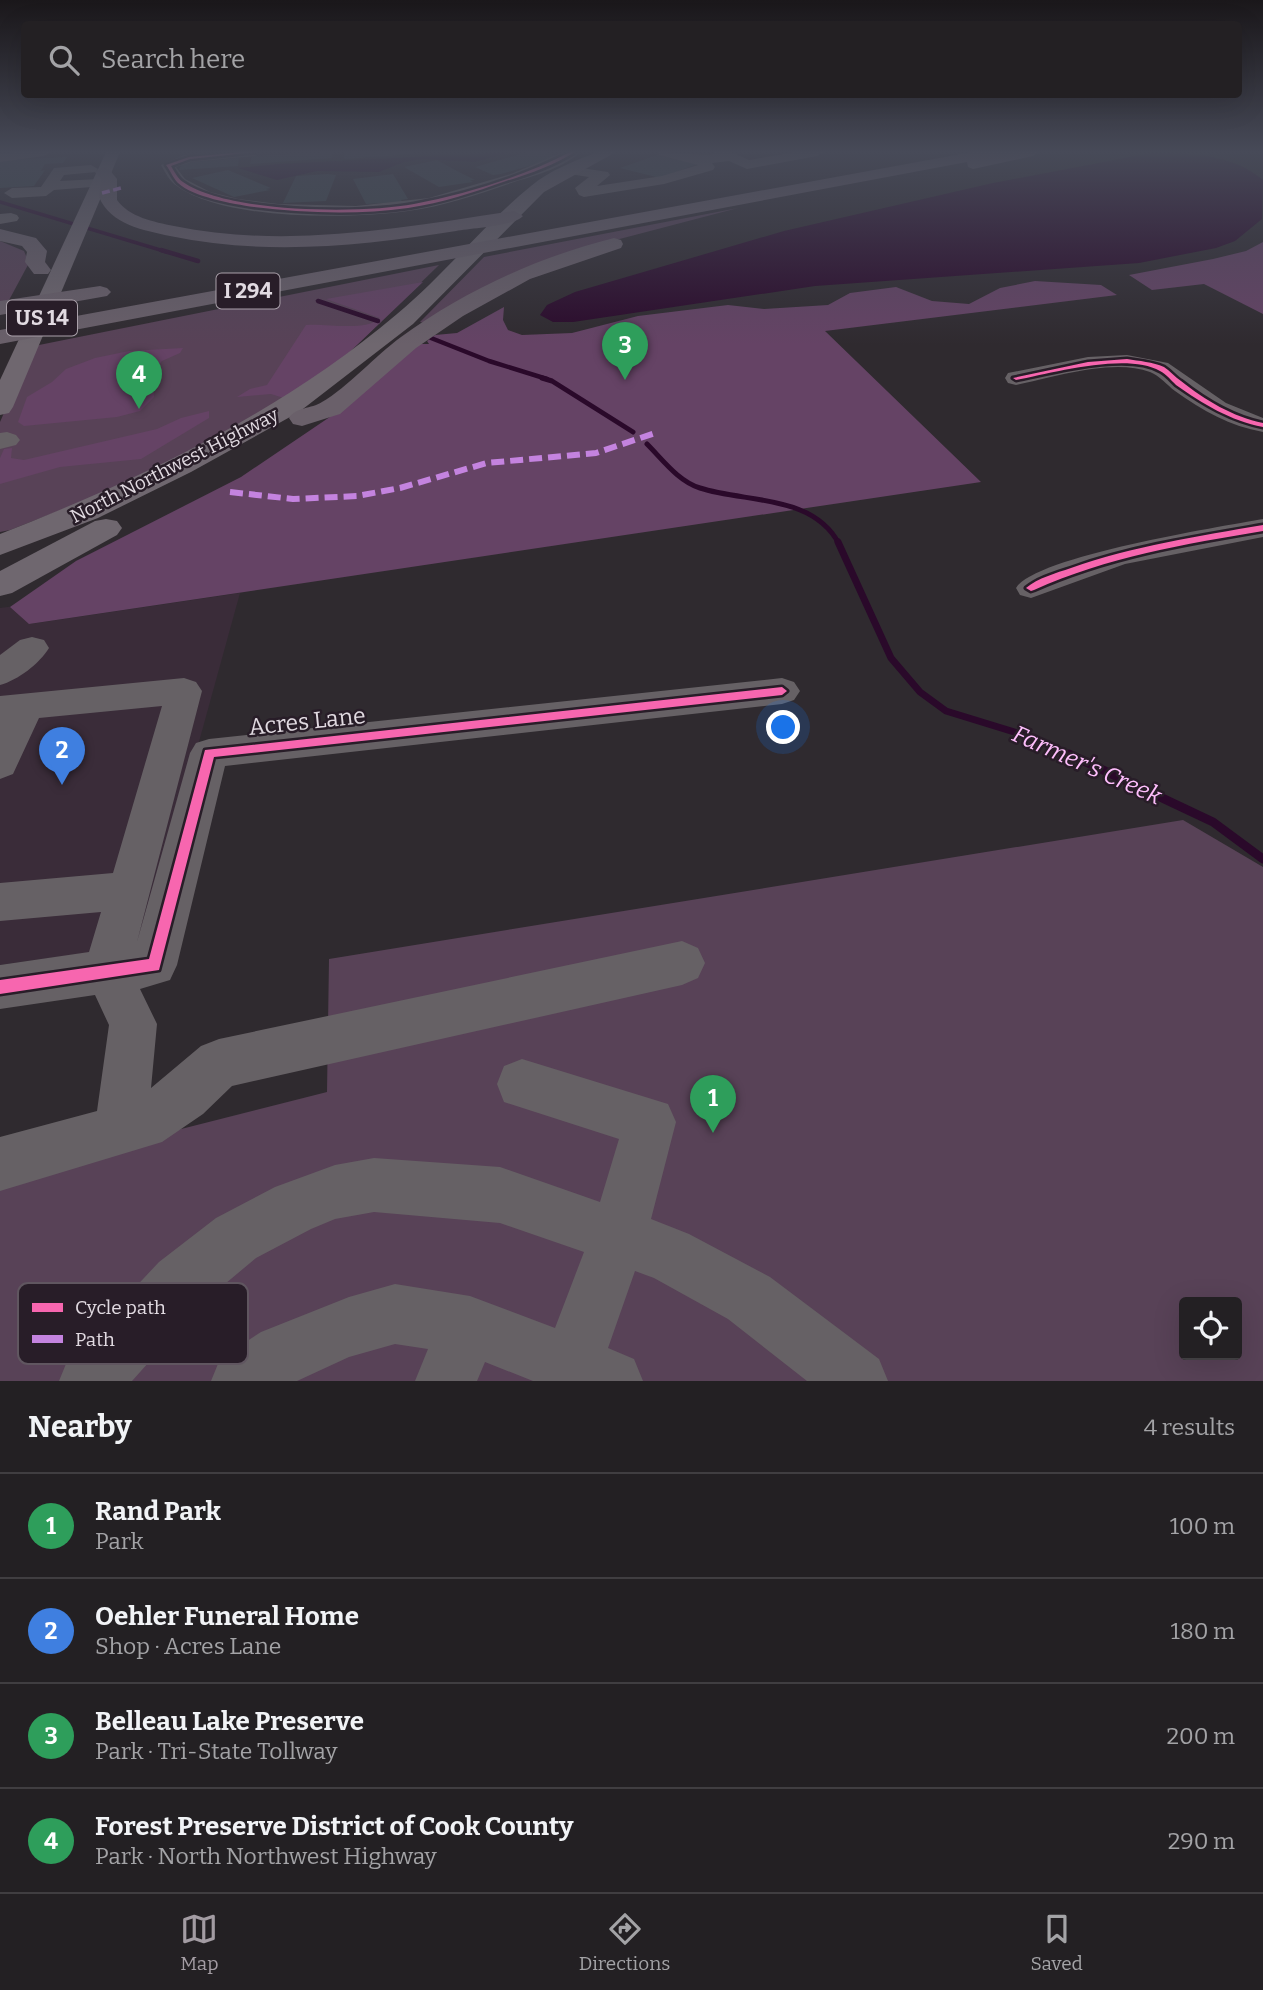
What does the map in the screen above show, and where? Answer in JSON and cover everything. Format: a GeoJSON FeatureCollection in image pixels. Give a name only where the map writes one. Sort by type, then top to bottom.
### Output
{"type":"FeatureCollection","features":[{"type":"Feature","properties":{"kind":"highway"},"geometry":{"type":"LineString","coordinates":[[128,216],[145,225],[204,237],[275,242],[322,241],[477,227]]}},
{"type":"Feature","properties":{"kind":"highway","name":"I 294"},"geometry":{"type":"LineString","coordinates":[[240,284],[530,216]]}},
{"type":"Feature","properties":{"kind":"highway","name":"I 294"},"geometry":{"type":"LineString","coordinates":[[0,337],[51,318],[240,284],[450,253],[648,216]]}},
{"type":"Feature","properties":{"kind":"highway"},"geometry":{"type":"LineString","coordinates":[[302,418],[331,408],[408,343],[455,311],[523,275],[571,257],[678,225],[720,216]]}},
{"type":"Feature","properties":{"kind":"highway"},"geometry":{"type":"LineString","coordinates":[[0,236],[29,242],[37,251],[36,262],[41,270]]}},
{"type":"Feature","properties":{"kind":"highway"},"geometry":{"type":"LineString","coordinates":[[211,278],[240,284]]}},
{"type":"Feature","properties":{"kind":"highway"},"geometry":{"type":"LineString","coordinates":[[51,318],[188,310],[240,284]]}},
{"type":"Feature","properties":{"kind":"highway"},"geometry":{"type":"LineString","coordinates":[[0,349],[51,318],[121,288]]}},
{"type":"Feature","properties":{"kind":"highway","name":"I 294"},"geometry":{"type":"LineString","coordinates":[[1,311],[51,318]]}},
{"type":"Feature","properties":{"kind":"main road","name":"US 14"},"geometry":{"type":"LineString","coordinates":[[0,349],[41,270],[76,216]]}},
{"type":"Feature","properties":{"kind":"main road","name":"North Northwest Highway"},"geometry":{"type":"LineString","coordinates":[[0,545],[87,512],[279,414],[325,382],[371,342],[405,318],[509,216]]}},
{"type":"Feature","properties":{"kind":"main road","name":"US 14"},"geometry":{"type":"LineString","coordinates":[[0,407],[58,281],[73,223]]}},
{"type":"Feature","properties":{"kind":"main road","name":"North Northwest Highway"},"geometry":{"type":"LineString","coordinates":[[0,564],[78,533],[194,481],[252,450],[302,418],[349,382],[386,349],[405,318]]}},
{"type":"Feature","properties":{"kind":"main road"},"geometry":{"type":"LineString","coordinates":[[0,585],[44,559],[194,481]]}},
{"type":"Feature","properties":{"kind":"main road"},"geometry":{"type":"LineString","coordinates":[[0,536],[87,512]]}},
{"type":"Feature","properties":{"kind":"street"},"geometry":{"type":"LineString","coordinates":[[1016,378],[1110,362],[1143,363],[1162,369],[1176,381],[1237,419],[1263,425]]}},
{"type":"Feature","properties":{"kind":"street"},"geometry":{"type":"LineString","coordinates":[[1031,588],[1066,571],[1206,537],[1263,528]]}},
{"type":"Feature","properties":{"kind":"street"},"geometry":{"type":"LineString","coordinates":[[0,673],[32,649]]}},
{"type":"Feature","properties":{"kind":"street"},"geometry":{"type":"LineString","coordinates":[[0,764],[13,707],[184,691],[107,971],[133,1024],[121,1130]]}},
{"type":"Feature","properties":{"kind":"street","name":"Acres Lane"},"geometry":{"type":"LineString","coordinates":[[0,987],[154,965],[209,753],[782,691]]}},
{"type":"Feature","properties":{"kind":"street"},"geometry":{"type":"LineString","coordinates":[[0,902],[129,891]]}},
{"type":"Feature","properties":{"kind":"street"},"geometry":{"type":"LineString","coordinates":[[0,1164],[144,1124],[185,1096],[219,1064],[682,963]]}},
{"type":"Feature","properties":{"kind":"street"},"geometry":{"type":"LineString","coordinates":[[242,1381],[283,1354],[349,1327],[395,1314],[470,1326],[583,1376],[650,1122],[522,1084]]}},
{"type":"Feature","properties":{"kind":"street"},"geometry":{"type":"LineString","coordinates":[[180,1283],[236,1238],[295,1207],[335,1192],[374,1185],[500,1195],[669,1254],[749,1298],[857,1381]]}},
{"type":"Feature","properties":{"kind":"street"},"geometry":{"type":"LineString","coordinates":[[446,1381],[470,1326]]}},
{"type":"Feature","properties":{"kind":"street"},"geometry":{"type":"LineString","coordinates":[[90,1381],[106,1364]]}},
{"type":"Feature","properties":{"kind":"shaded area"},"geometry":{"type":"Polygon","coordinates":[[[706,216],[589,247],[425,323],[420,322],[484,257],[706,216]]]}},
{"type":"Feature","properties":{"kind":"shaded area"},"geometry":{"type":"Polygon","coordinates":[[[847,216],[1262,216],[1235,241],[1216,248],[1139,263],[815,286],[573,322],[553,322],[540,315],[547,305],[575,292],[784,231],[847,216]]]}},
{"type":"Feature","properties":{"kind":"shaded area"},"geometry":{"type":"Polygon","coordinates":[[[0,241],[24,251],[29,263],[8,302],[0,304],[0,241]]]}},
{"type":"Feature","properties":{"kind":"shaded area"},"geometry":{"type":"Polygon","coordinates":[[[1263,242],[1263,314],[1204,284],[1152,290],[1129,275],[1246,251],[1263,242]]]}},
{"type":"Feature","properties":{"kind":"shaded area"},"geometry":{"type":"Polygon","coordinates":[[[439,265],[336,365],[287,399],[130,483],[0,532],[0,422],[27,360],[39,345],[439,265]]]}},
{"type":"Feature","properties":{"kind":"shaded area"},"geometry":{"type":"Polygon","coordinates":[[[1035,281],[1101,285],[1117,295],[825,331],[981,482],[29,624],[10,607],[76,561],[241,477],[349,404],[416,344],[429,344],[427,341],[435,335],[457,333],[504,307],[503,320],[508,330],[522,335],[572,333],[638,316],[728,305],[764,309],[828,305],[850,293],[896,287],[932,301],[969,304],[1000,288],[1035,281]]]}},
{"type":"Feature","properties":{"kind":"shaded area"},"geometry":{"type":"Polygon","coordinates":[[[423,282],[336,365],[287,399],[271,394],[237,397],[250,389],[267,385],[306,325],[356,326],[380,318],[326,299],[423,282]]]}},
{"type":"Feature","properties":{"kind":"shaded area"},"geometry":{"type":"Polygon","coordinates":[[[183,348],[180,353],[162,361],[153,371],[154,397],[140,411],[117,417],[24,426],[18,422],[27,397],[52,382],[66,369],[95,358],[129,351],[183,348]]]}},
{"type":"Feature","properties":{"kind":"shaded area"},"geometry":{"type":"Polygon","coordinates":[[[209,411],[209,418],[141,459],[60,467],[0,484],[0,458],[4,449],[12,448],[11,458],[24,460],[157,429],[181,418],[209,411]]]}},
{"type":"Feature","properties":{"kind":"shaded area"},"geometry":{"type":"Polygon","coordinates":[[[240,593],[143,945],[0,965],[0,608],[45,602],[30,624],[240,593]]]}},
{"type":"Feature","properties":{"kind":"shaded area"},"geometry":{"type":"Polygon","coordinates":[[[1183,820],[1263,867],[1263,1381],[0,1381],[0,1175],[327,1092],[329,959],[1183,820]]]}},
{"type":"Feature","properties":{"kind":"waterway","name":"Farmer's Creek"},"geometry":{"type":"LineString","coordinates":[[48,216],[167,252]]}},
{"type":"Feature","properties":{"kind":"waterway","name":"Farmer's Creek"},"geometry":{"type":"LineString","coordinates":[[161,250],[198,261]]}},
{"type":"Feature","properties":{"kind":"waterway","name":"Farmer's Creek"},"geometry":{"type":"LineString","coordinates":[[318,301],[378,321]]}},
{"type":"Feature","properties":{"kind":"waterway","name":"Farmer's Creek"},"geometry":{"type":"LineString","coordinates":[[431,338],[489,361],[547,379]]}},
{"type":"Feature","properties":{"kind":"waterway","name":"Farmer's Creek"},"geometry":{"type":"LineString","coordinates":[[542,378],[552,381],[633,432]]}},
{"type":"Feature","properties":{"kind":"waterway","name":"Farmer's Creek"},"geometry":{"type":"LineString","coordinates":[[647,444],[671,469],[692,485],[718,493],[796,508],[813,516],[839,544]]}},
{"type":"Feature","properties":{"kind":"waterway","name":"Farmer's Creek"},"geometry":{"type":"LineString","coordinates":[[839,544],[891,658],[920,692],[946,711],[1034,738],[1072,756]]}},
{"type":"Feature","properties":{"kind":"waterway","name":"Farmer's Creek"},"geometry":{"type":"LineString","coordinates":[[1069,754],[1213,822],[1263,859]]}},
{"type":"Feature","properties":{"kind":"marked path"},"geometry":{"type":"LineString","coordinates":[[230,492],[293,499],[379,493],[487,463],[596,453],[655,433]]}},
{"type":"Feature","properties":{"kind":"cycle path"},"geometry":{"type":"LineString","coordinates":[[1016,378],[1088,364],[1127,361],[1144,363],[1162,369],[1177,382],[1229,414],[1263,425]]}},
{"type":"Feature","properties":{"kind":"cycle path"},"geometry":{"type":"LineString","coordinates":[[1031,588],[1058,576],[1115,558],[1263,528]]}},
{"type":"Feature","properties":{"kind":"cycle path"},"geometry":{"type":"LineString","coordinates":[[0,987],[154,965],[209,753],[782,691]]}},
{"type":"Feature","properties":{"kind":"place","name":"Belleau Lake Preserve"},"geometry":{"type":"Point","coordinates":[625,380]}},
{"type":"Feature","properties":{"kind":"place","name":"Forest Preserve District of Cook County"},"geometry":{"type":"Point","coordinates":[139,409]}},
{"type":"Feature","properties":{"kind":"place","name":"Oehler Funeral Home"},"geometry":{"type":"Point","coordinates":[62,785]}},
{"type":"Feature","properties":{"kind":"place","name":"Rand Park"},"geometry":{"type":"Point","coordinates":[713,1133]}}]}
